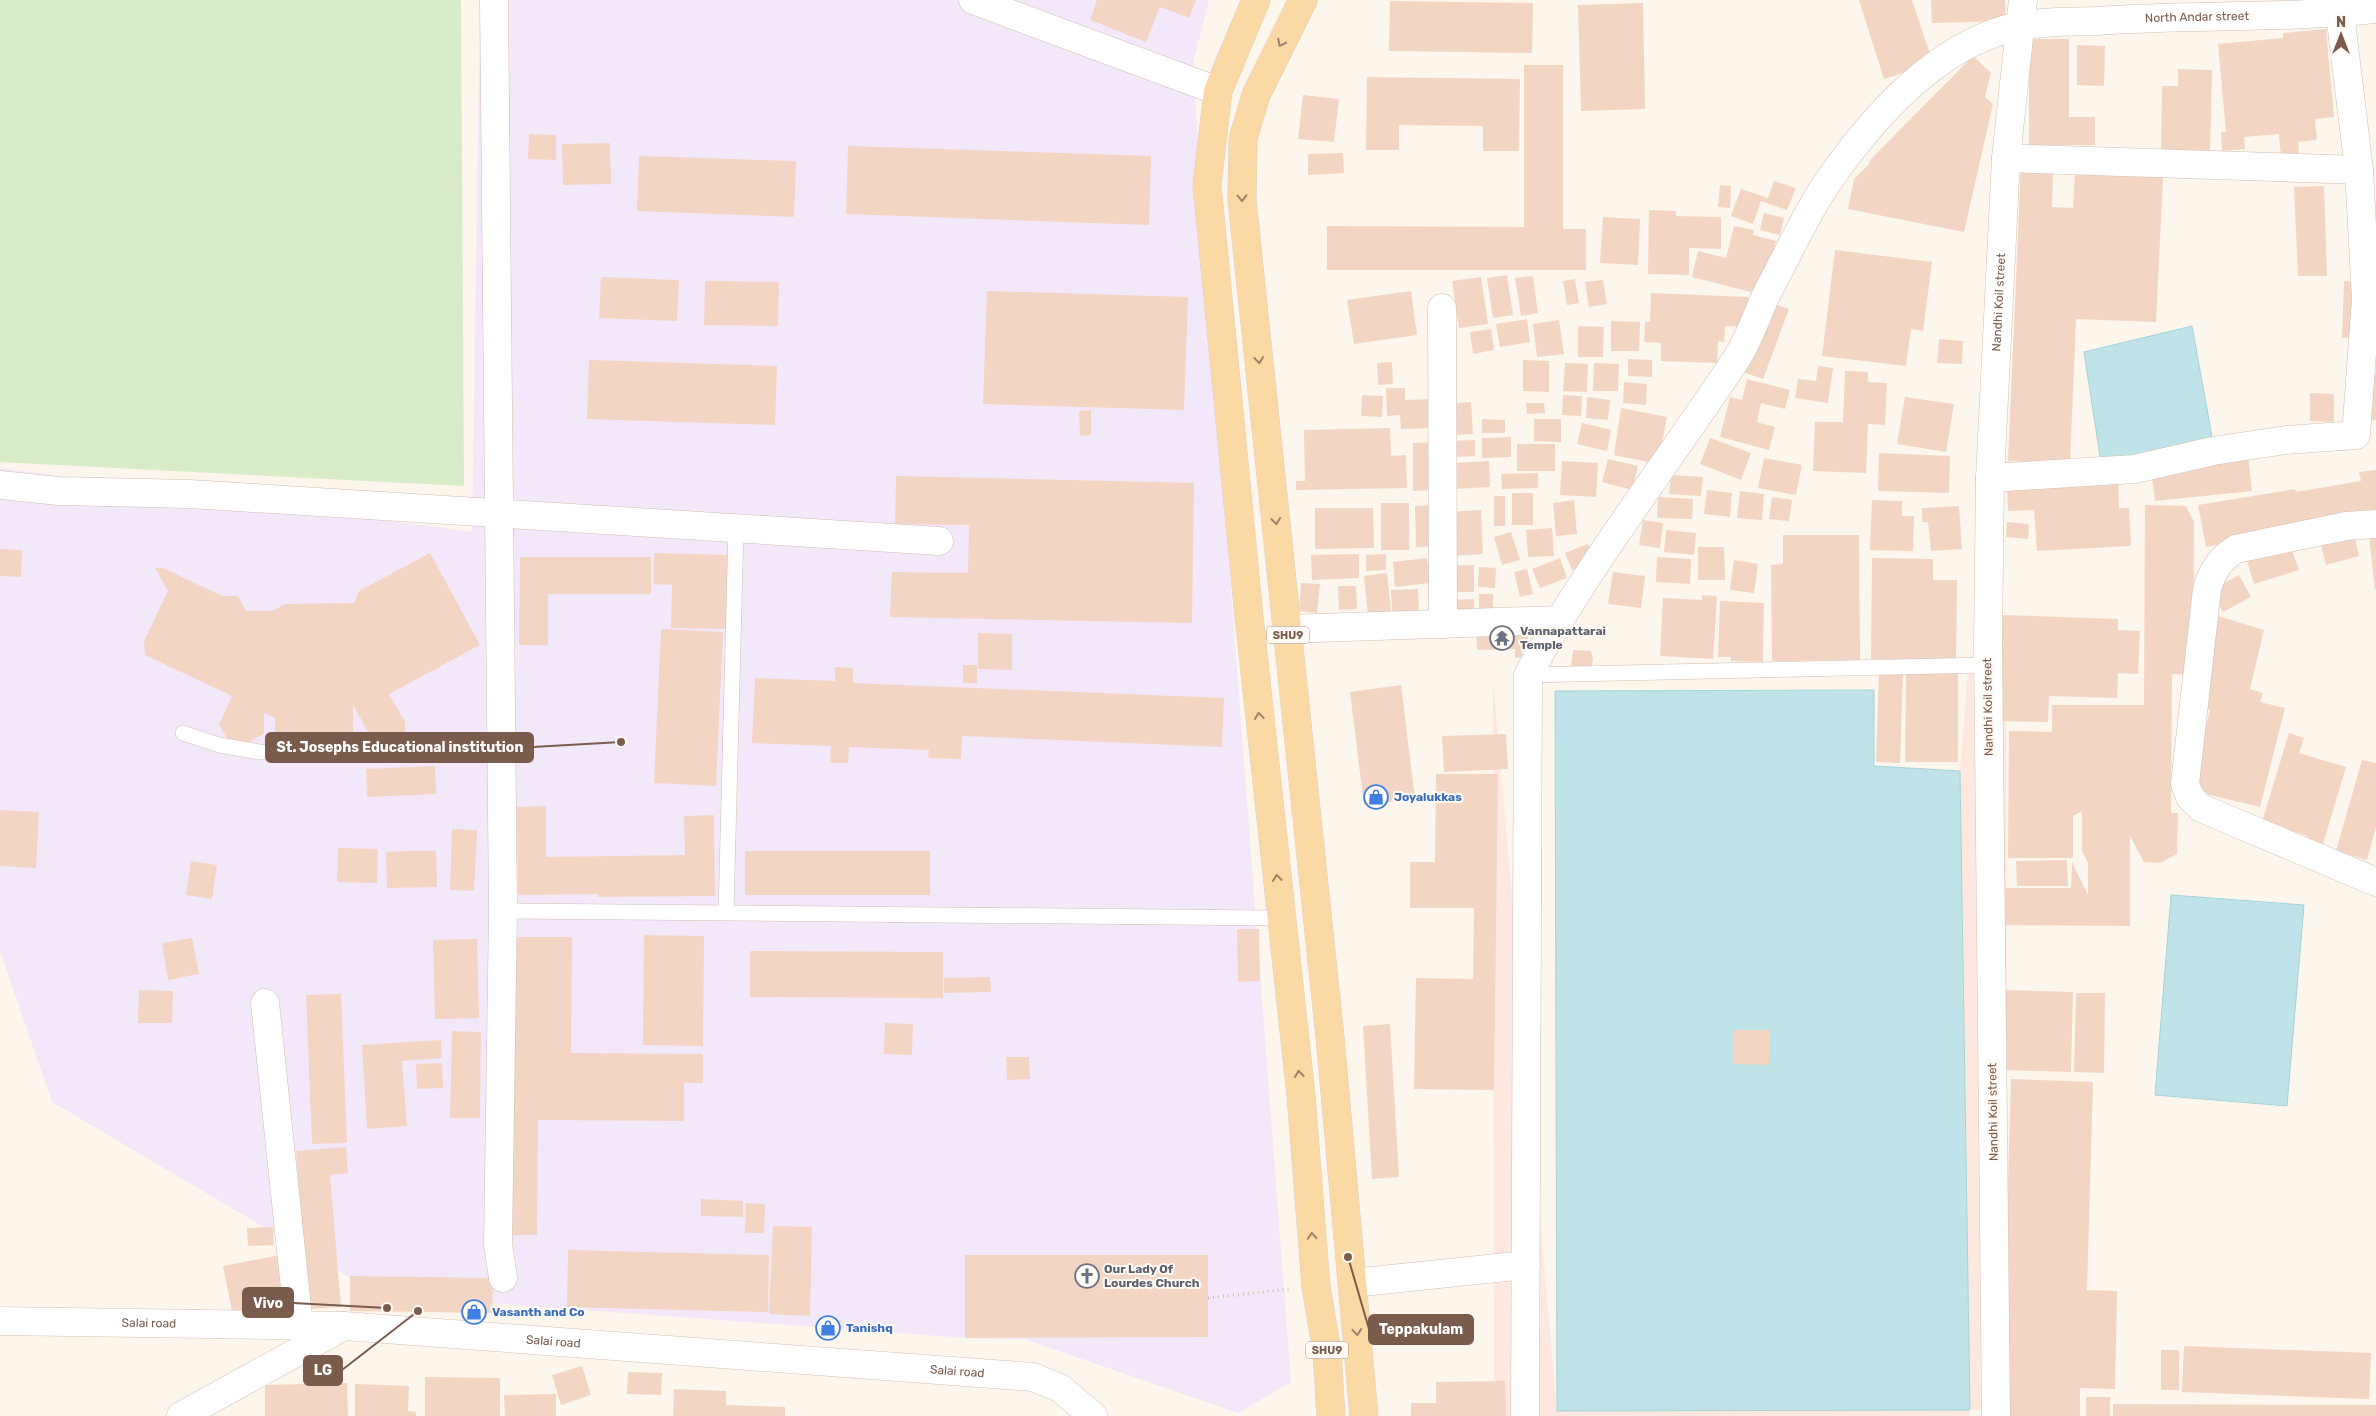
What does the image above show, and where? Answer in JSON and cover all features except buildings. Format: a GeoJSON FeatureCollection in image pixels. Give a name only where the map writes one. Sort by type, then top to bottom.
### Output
{"type":"FeatureCollection","features":[{"type":"Feature","properties":{"kind":"main road","name":"SHU9"},"geometry":{"type":"LineString","coordinates":[[1256,0],[1218,91],[1207,185],[1249,617],[1301,1096],[1316,1287],[1327,1352],[1331,1416]]}},
{"type":"Feature","properties":{"kind":"main road","name":"SHU9"},"geometry":{"type":"LineString","coordinates":[[1304,0],[1256,95],[1243,139],[1242,200],[1330,1037],[1348,1258],[1353,1283],[1364,1416]]}},
{"type":"Feature","properties":{"kind":"street"},"geometry":{"type":"LineString","coordinates":[[494,0],[503,911],[498,1244],[503,1278]]}},
{"type":"Feature","properties":{"kind":"street"},"geometry":{"type":"LineString","coordinates":[[973,0],[1218,91]]}},
{"type":"Feature","properties":{"kind":"street","name":"North Andar street"},"geometry":{"type":"LineString","coordinates":[[1528,674],[1558,620],[1737,357],[1767,293],[1824,187],[1873,125],[1910,86],[1930,69],[2021,13],[2122,19],[2340,13],[2376,9]]}},
{"type":"Feature","properties":{"kind":"street","name":"Nandhi Koil street"},"geometry":{"type":"LineString","coordinates":[[1996,1416],[1988,665],[1990,478],[2006,158],[2021,13]]}},
{"type":"Feature","properties":{"kind":"street"},"geometry":{"type":"LineString","coordinates":[[1990,478],[2135,469],[2213,451],[2259,444],[2356,434],[2366,299],[2359,170],[2340,13]]}},
{"type":"Feature","properties":{"kind":"street"},"geometry":{"type":"LineString","coordinates":[[2006,158],[2359,170]]}},
{"type":"Feature","properties":{"kind":"street"},"geometry":{"type":"LineString","coordinates":[[1442,308],[1443,624]]}},
{"type":"Feature","properties":{"kind":"street"},"geometry":{"type":"LineString","coordinates":[[0,484],[59,491],[190,494],[939,540]]}},
{"type":"Feature","properties":{"kind":"street"},"geometry":{"type":"LineString","coordinates":[[2376,524],[2346,526],[2236,549],[2227,555],[2211,573],[2206,589],[2185,787],[2190,797],[2202,808],[2376,882]]}},
{"type":"Feature","properties":{"kind":"street"},"geometry":{"type":"LineString","coordinates":[[1288,629],[1558,620]]}},
{"type":"Feature","properties":{"kind":"street"},"geometry":{"type":"LineString","coordinates":[[1525,1416],[1528,674]]}},
{"type":"Feature","properties":{"kind":"street"},"geometry":{"type":"LineString","coordinates":[[265,1003],[299,1326]]}},
{"type":"Feature","properties":{"kind":"street"},"geometry":{"type":"LineString","coordinates":[[1353,1283],[1526,1265]]}},
{"type":"Feature","properties":{"kind":"street","name":"Salai road"},"geometry":{"type":"LineString","coordinates":[[0,1321],[344,1326],[1033,1377],[1060,1388],[1093,1416]]}},
{"type":"Feature","properties":{"kind":"street"},"geometry":{"type":"LineString","coordinates":[[181,1416],[344,1326]]}},
{"type":"Feature","properties":{"kind":"lane"},"geometry":{"type":"LineString","coordinates":[[726,913],[736,528]]}},
{"type":"Feature","properties":{"kind":"lane"},"geometry":{"type":"LineString","coordinates":[[1528,674],[1988,665]]}},
{"type":"Feature","properties":{"kind":"lane"},"geometry":{"type":"LineString","coordinates":[[183,733],[219,745],[259,752],[502,753]]}},
{"type":"Feature","properties":{"kind":"lane"},"geometry":{"type":"LineString","coordinates":[[503,911],[1281,918]]}},
{"type":"Feature","properties":{"kind":"path"},"geometry":{"type":"LineString","coordinates":[[1208,1298],[1316,1287]]}},
{"type":"Feature","properties":{"kind":"shaded area"},"geometry":{"type":"Polygon","coordinates":[[[480,0],[1209,0],[1193,63],[1202,206],[1291,1382],[1238,1413],[1024,1339],[965,1338],[379,1295],[52,1102],[0,951],[0,468],[472,532],[480,0]]]}},
{"type":"Feature","properties":{"kind":"shaded area"},"geometry":{"type":"Polygon","coordinates":[[[1968,671],[2006,671],[2008,1410],[1970,1410],[1970,1416],[1462,1416],[1494,1413],[1493,679],[1557,1411],[1970,1409],[1960,771],[1968,671]]]}},
{"type":"Feature","properties":{"kind":"green space"},"geometry":{"type":"Polygon","coordinates":[[[0,0],[461,0],[464,486],[0,462],[0,0]]]}},
{"type":"Feature","properties":{"kind":"water"},"geometry":{"type":"Polygon","coordinates":[[[2192,326],[2213,442],[2102,469],[2084,352],[2192,326]]]}},
{"type":"Feature","properties":{"kind":"water"},"geometry":{"type":"Polygon","coordinates":[[[1874,690],[1874,766],[1960,771],[1970,1410],[1557,1411],[1555,691],[1874,690]]]}},
{"type":"Feature","properties":{"kind":"water"},"geometry":{"type":"Polygon","coordinates":[[[2171,895],[2304,905],[2287,1106],[2155,1095],[2171,895]]]}},
{"type":"Feature","properties":{"kind":"place","name":"Vannapattarai Temple"},"geometry":{"type":"Point","coordinates":[1502,638]}},
{"type":"Feature","properties":{"kind":"place","name":"St. Josephs Educational institution"},"geometry":{"type":"Point","coordinates":[621,742]}},
{"type":"Feature","properties":{"kind":"place","name":"Joyalukkas"},"geometry":{"type":"Point","coordinates":[1376,797]}},
{"type":"Feature","properties":{"kind":"place","name":"Teppakulam"},"geometry":{"type":"Point","coordinates":[1348,1257]}},
{"type":"Feature","properties":{"kind":"place","name":"Our Lady Of Lourdes Church"},"geometry":{"type":"Point","coordinates":[1087,1276]}},
{"type":"Feature","properties":{"kind":"place","name":"Vivo"},"geometry":{"type":"Point","coordinates":[387,1308]}},
{"type":"Feature","properties":{"kind":"place","name":"LG"},"geometry":{"type":"Point","coordinates":[418,1311]}},
{"type":"Feature","properties":{"kind":"place","name":"Vasanth and Co"},"geometry":{"type":"Point","coordinates":[474,1312]}},
{"type":"Feature","properties":{"kind":"place","name":"Tanishq"},"geometry":{"type":"Point","coordinates":[828,1328]}}]}
